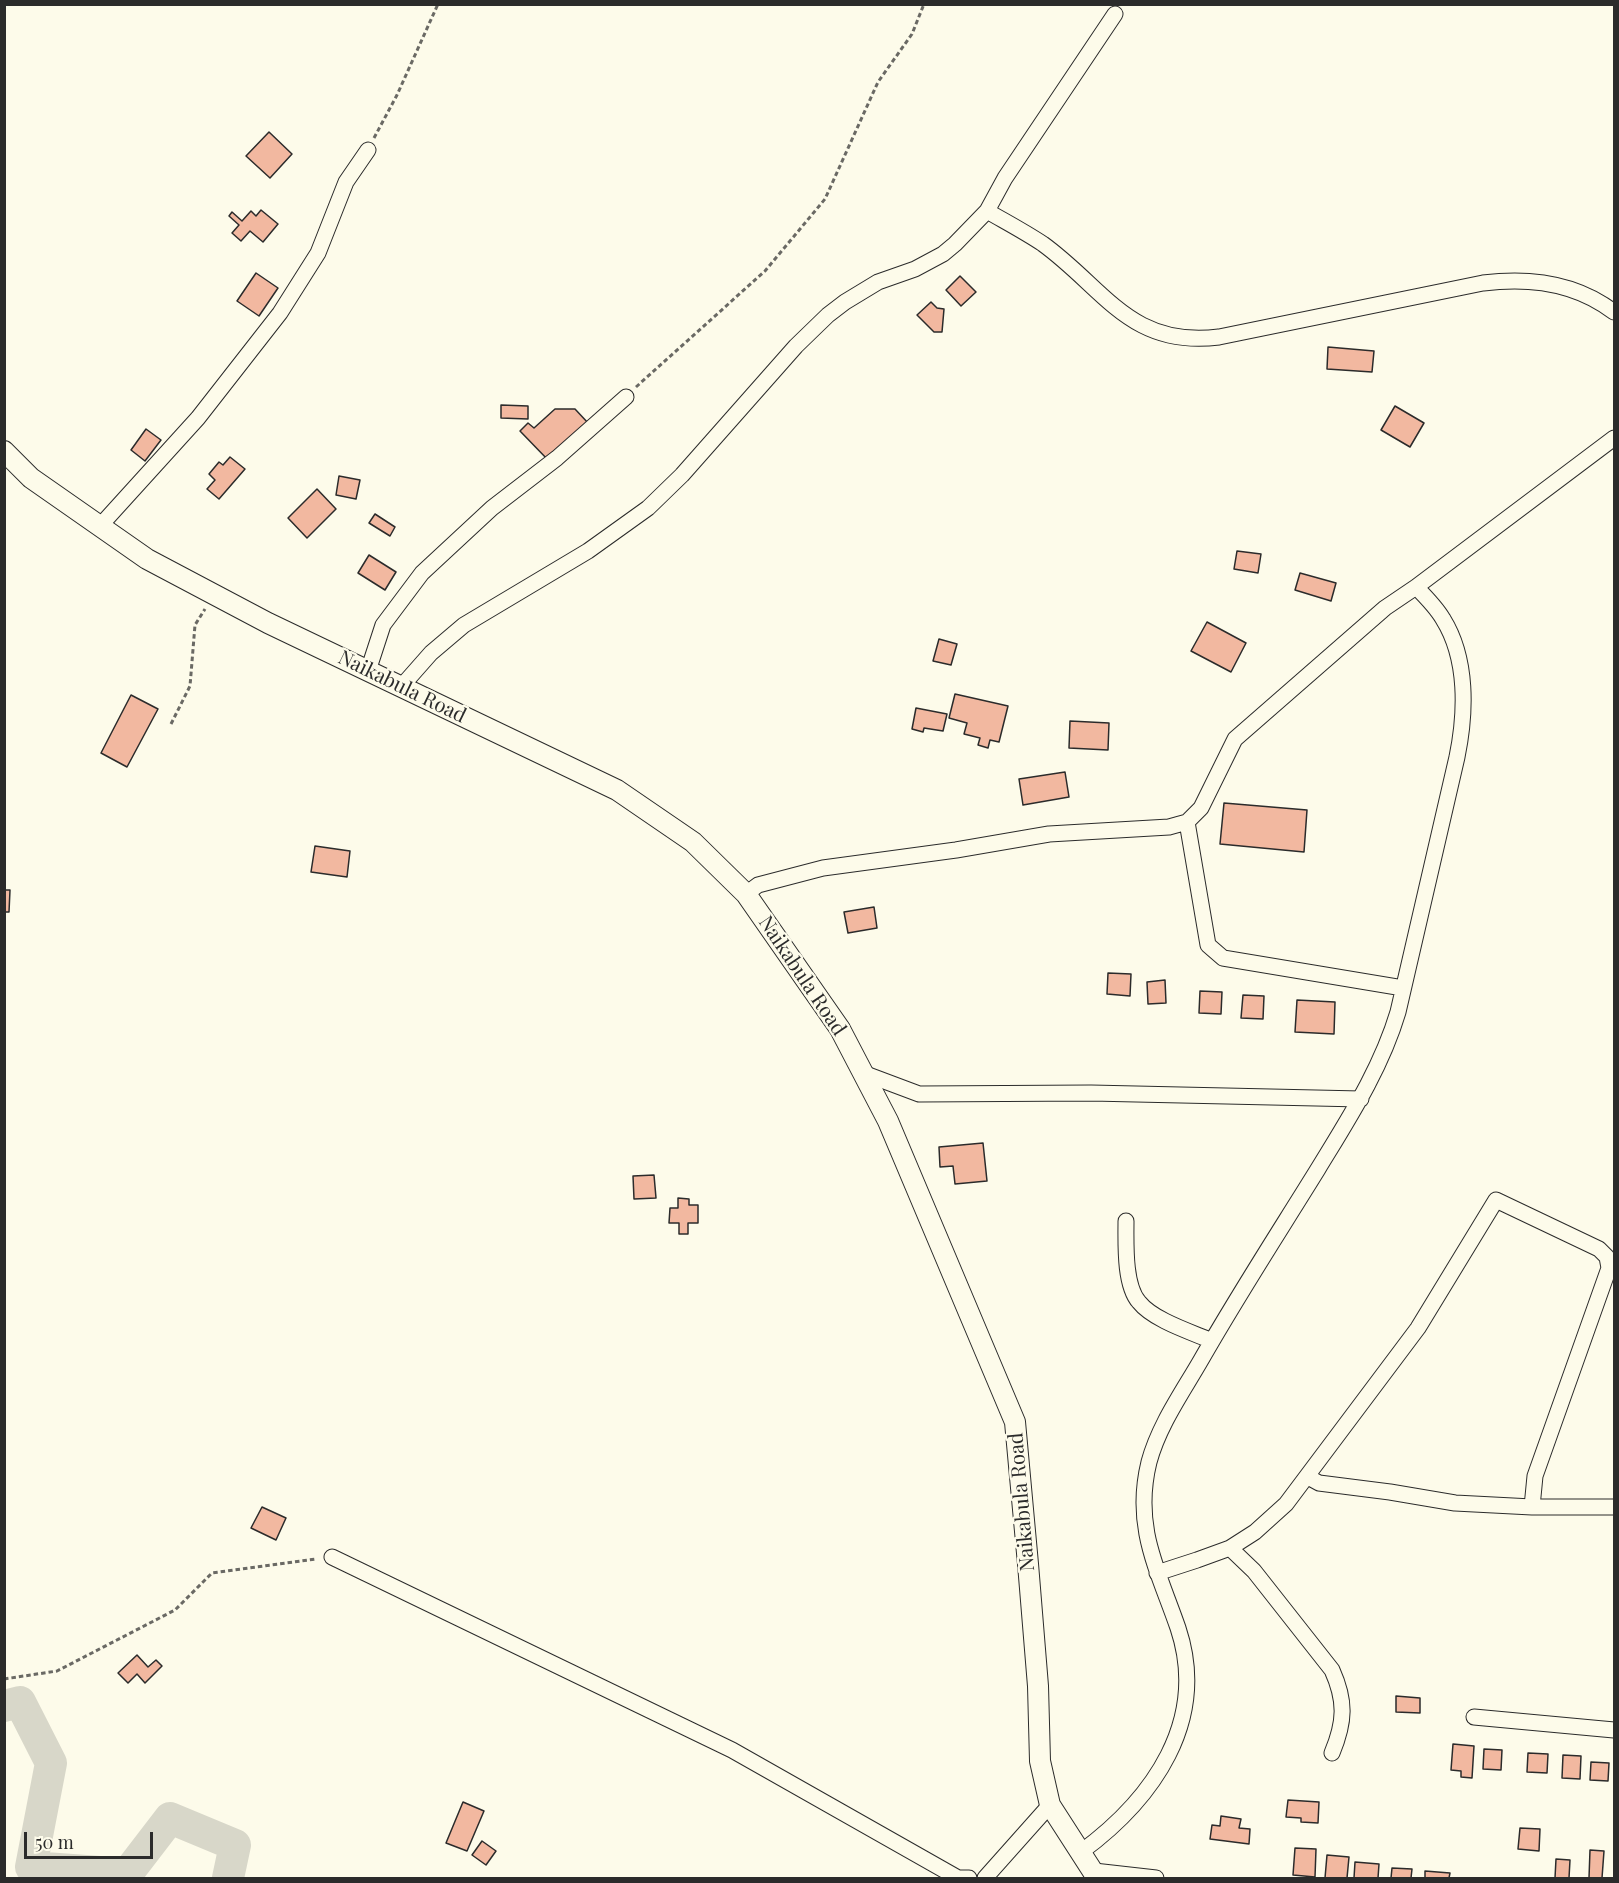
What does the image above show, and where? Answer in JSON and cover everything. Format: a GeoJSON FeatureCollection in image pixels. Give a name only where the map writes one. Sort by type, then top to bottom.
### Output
{"type":"FeatureCollection","features":[{"type":"Feature","properties":{"kind":"street"},"geometry":{"type":"LineString","coordinates":[[401,687],[431,653],[464,626],[602,542],[648,508],[682,475],[796,346],[828,315],[878,282],[915,269],[943,254],[955,244],[987,211],[1005,178],[1115,14]]}},
{"type":"Feature","properties":{"kind":"street"},"geometry":{"type":"LineString","coordinates":[[100,526],[198,418],[280,313],[318,253],[346,182],[368,150]]}},
{"type":"Feature","properties":{"kind":"street"},"geometry":{"type":"LineString","coordinates":[[987,211],[1043,245],[1130,319],[1149,329],[1186,339],[1219,337],[1504,280],[1526,280],[1562,286],[1594,299],[1614,312]]}},
{"type":"Feature","properties":{"kind":"street"},"geometry":{"type":"LineString","coordinates":[[368,671],[383,625],[422,573],[492,508],[557,458],[626,397]]}},
{"type":"Feature","properties":{"kind":"street"},"geometry":{"type":"LineString","coordinates":[[746,894],[758,885],[823,868],[956,850],[1049,834],[1169,827],[1187,822],[1201,808],[1234,739],[1385,608],[1614,438]]}},
{"type":"Feature","properties":{"kind":"street","name":"Naikabula Road"},"geometry":{"type":"LineString","coordinates":[[4,451],[31,478],[147,559],[268,623],[617,790],[693,842],[746,894],[840,1029],[888,1121],[1015,1422],[1038,1686],[1040,1761],[1050,1805],[1096,1875]]}},
{"type":"Feature","properties":{"kind":"street"},"geometry":{"type":"LineString","coordinates":[[1081,1852],[1120,1821],[1146,1791],[1168,1758],[1182,1720],[1186,1687],[1183,1649],[1157,1573],[1145,1527],[1144,1494],[1149,1464],[1158,1435],[1212,1341],[1361,1099],[1389,1041],[1457,757],[1463,705],[1455,642],[1443,619],[1416,587]]}},
{"type":"Feature","properties":{"kind":"street"},"geometry":{"type":"LineString","coordinates":[[1187,822],[1208,945],[1222,958],[1403,988]]}},
{"type":"Feature","properties":{"kind":"street"},"geometry":{"type":"LineString","coordinates":[[863,1073],[919,1094],[1091,1093],[1225,1098],[1361,1099]]}},
{"type":"Feature","properties":{"kind":"street"},"geometry":{"type":"LineString","coordinates":[[1157,1573],[1230,1548],[1266,1523],[1286,1504],[1418,1328],[1496,1200],[1599,1248],[1606,1257],[1609,1269],[1535,1476],[1532,1507]]}},
{"type":"Feature","properties":{"kind":"street"},"geometry":{"type":"LineString","coordinates":[[1126,1221],[1130,1285],[1137,1301],[1166,1321],[1212,1341]]}},
{"type":"Feature","properties":{"kind":"street"},"geometry":{"type":"LineString","coordinates":[[1308,1477],[1319,1483],[1455,1503],[1614,1508]]}},
{"type":"Feature","properties":{"kind":"street"},"geometry":{"type":"LineString","coordinates":[[1230,1548],[1254,1571],[1332,1670],[1338,1683],[1343,1706],[1339,1734],[1332,1754]]}},
{"type":"Feature","properties":{"kind":"street"},"geometry":{"type":"LineString","coordinates":[[332,1557],[732,1750],[958,1878],[969,1878]]}},
{"type":"Feature","properties":{"kind":"street"},"geometry":{"type":"LineString","coordinates":[[1474,1717],[1614,1730]]}},
{"type":"Feature","properties":{"kind":"street"},"geometry":{"type":"LineString","coordinates":[[985,1878],[1050,1805]]}},
{"type":"Feature","properties":{"kind":"street"},"geometry":{"type":"LineString","coordinates":[[1096,1875],[1156,1878]]}},
{"type":"Feature","properties":{"kind":"path"},"geometry":{"type":"LineString","coordinates":[[368,150],[397,95],[438,4]]}},
{"type":"Feature","properties":{"kind":"path"},"geometry":{"type":"LineString","coordinates":[[626,397],[765,271],[825,200],[878,81],[912,33],[924,4]]}},
{"type":"Feature","properties":{"kind":"path"},"geometry":{"type":"LineString","coordinates":[[171,724],[190,686],[195,625],[214,595]]}},
{"type":"Feature","properties":{"kind":"path"},"geometry":{"type":"LineString","coordinates":[[4,1680],[57,1671],[175,1610],[212,1573],[332,1557]]}},
{"type":"Feature","properties":{"kind":"building"},"geometry":{"type":"Polygon","coordinates":[[[269,132],[292,154],[270,178],[246,156],[269,132]]]}},
{"type":"Feature","properties":{"kind":"building"},"geometry":{"type":"Polygon","coordinates":[[[261,210],[278,224],[263,242],[250,231],[241,241],[232,233],[239,225],[229,216],[232,212],[242,221],[251,211],[256,216],[261,210]]]}},
{"type":"Feature","properties":{"kind":"building"},"geometry":{"type":"Polygon","coordinates":[[[256,273],[278,288],[259,316],[237,301],[256,273]]]}},
{"type":"Feature","properties":{"kind":"building"},"geometry":{"type":"Polygon","coordinates":[[[960,276],[976,292],[961,306],[946,290],[960,276]]]}},
{"type":"Feature","properties":{"kind":"building"},"geometry":{"type":"Polygon","coordinates":[[[931,302],[937,308],[944,309],[942,332],[934,332],[917,315],[931,302]]]}},
{"type":"Feature","properties":{"kind":"building"},"geometry":{"type":"Polygon","coordinates":[[[1328,347],[1374,351],[1372,372],[1327,369],[1328,347]]]}},
{"type":"Feature","properties":{"kind":"building"},"geometry":{"type":"Polygon","coordinates":[[[501,405],[528,406],[528,419],[501,418],[501,405]]]}},
{"type":"Feature","properties":{"kind":"building"},"geometry":{"type":"Polygon","coordinates":[[[1395,406],[1424,423],[1410,447],[1381,430],[1395,406]]]}},
{"type":"Feature","properties":{"kind":"building"},"geometry":{"type":"Polygon","coordinates":[[[555,409],[575,409],[589,424],[549,461],[520,431],[528,423],[534,428],[555,409]]]}},
{"type":"Feature","properties":{"kind":"building"},"geometry":{"type":"Polygon","coordinates":[[[146,429],[161,440],[145,461],[131,450],[146,429]]]}},
{"type":"Feature","properties":{"kind":"building"},"geometry":{"type":"Polygon","coordinates":[[[230,457],[245,469],[219,499],[207,489],[215,480],[209,474],[219,462],[223,465],[230,457]]]}},
{"type":"Feature","properties":{"kind":"building"},"geometry":{"type":"Polygon","coordinates":[[[339,476],[360,480],[356,499],[336,495],[339,476]]]}},
{"type":"Feature","properties":{"kind":"building"},"geometry":{"type":"Polygon","coordinates":[[[317,489],[336,509],[307,538],[288,518],[317,489]]]}},
{"type":"Feature","properties":{"kind":"building"},"geometry":{"type":"Polygon","coordinates":[[[375,514],[395,527],[390,536],[369,523],[375,514]]]}},
{"type":"Feature","properties":{"kind":"building"},"geometry":{"type":"Polygon","coordinates":[[[1237,551],[1261,554],[1258,573],[1234,569],[1237,551]]]}},
{"type":"Feature","properties":{"kind":"building"},"geometry":{"type":"Polygon","coordinates":[[[369,555],[396,572],[385,590],[358,573],[369,555]]]}},
{"type":"Feature","properties":{"kind":"building"},"geometry":{"type":"Polygon","coordinates":[[[1300,573],[1336,583],[1331,601],[1295,590],[1300,573]]]}},
{"type":"Feature","properties":{"kind":"building"},"geometry":{"type":"Polygon","coordinates":[[[1207,622],[1246,643],[1231,672],[1191,651],[1207,622]]]}},
{"type":"Feature","properties":{"kind":"building"},"geometry":{"type":"Polygon","coordinates":[[[939,639],[957,644],[951,665],[933,661],[939,639]]]}},
{"type":"Feature","properties":{"kind":"building"},"geometry":{"type":"Polygon","coordinates":[[[955,694],[1008,706],[999,742],[990,740],[988,748],[978,745],[980,738],[964,734],[967,723],[949,718],[955,694]]]}},
{"type":"Feature","properties":{"kind":"building"},"geometry":{"type":"Polygon","coordinates":[[[131,695],[158,709],[127,767],[101,753],[131,695]]]}},
{"type":"Feature","properties":{"kind":"building"},"geometry":{"type":"Polygon","coordinates":[[[916,708],[947,714],[943,731],[924,728],[923,732],[912,729],[916,708]]]}},
{"type":"Feature","properties":{"kind":"building"},"geometry":{"type":"Polygon","coordinates":[[[1070,721],[1109,723],[1108,750],[1069,748],[1070,721]]]}},
{"type":"Feature","properties":{"kind":"building"},"geometry":{"type":"Polygon","coordinates":[[[1065,772],[1069,797],[1023,805],[1019,779],[1065,772]]]}},
{"type":"Feature","properties":{"kind":"building"},"geometry":{"type":"Polygon","coordinates":[[[1224,803],[1307,810],[1304,852],[1220,844],[1224,803]]]}},
{"type":"Feature","properties":{"kind":"building"},"geometry":{"type":"Polygon","coordinates":[[[315,846],[350,851],[347,877],[311,872],[315,846]]]}},
{"type":"Feature","properties":{"kind":"building"},"geometry":{"type":"Polygon","coordinates":[[[4,890],[10,890],[9,912],[4,912],[4,890]]]}},
{"type":"Feature","properties":{"kind":"building"},"geometry":{"type":"Polygon","coordinates":[[[874,907],[877,928],[848,933],[844,912],[874,907]]]}},
{"type":"Feature","properties":{"kind":"building"},"geometry":{"type":"Polygon","coordinates":[[[1108,973],[1131,974],[1130,996],[1107,994],[1108,973]]]}},
{"type":"Feature","properties":{"kind":"building"},"geometry":{"type":"Polygon","coordinates":[[[1165,980],[1166,1003],[1148,1004],[1147,982],[1165,980]]]}},
{"type":"Feature","properties":{"kind":"building"},"geometry":{"type":"Polygon","coordinates":[[[1200,991],[1222,992],[1221,1014],[1199,1013],[1200,991]]]}},
{"type":"Feature","properties":{"kind":"building"},"geometry":{"type":"Polygon","coordinates":[[[1243,995],[1264,996],[1263,1019],[1241,1018],[1243,995]]]}},
{"type":"Feature","properties":{"kind":"building"},"geometry":{"type":"Polygon","coordinates":[[[1297,1000],[1335,1002],[1334,1034],[1295,1032],[1297,1000]]]}},
{"type":"Feature","properties":{"kind":"building"},"geometry":{"type":"Polygon","coordinates":[[[983,1143],[987,1181],[955,1184],[953,1166],[940,1167],[939,1147],[983,1143]]]}},
{"type":"Feature","properties":{"kind":"building"},"geometry":{"type":"Polygon","coordinates":[[[654,1175],[656,1198],[634,1199],[633,1176],[654,1175]]]}},
{"type":"Feature","properties":{"kind":"building"},"geometry":{"type":"Polygon","coordinates":[[[678,1198],[689,1199],[689,1205],[698,1205],[698,1223],[688,1223],[688,1234],[679,1234],[679,1223],[669,1223],[670,1208],[678,1208],[678,1198]]]}},
{"type":"Feature","properties":{"kind":"building"},"geometry":{"type":"Polygon","coordinates":[[[262,1507],[286,1518],[276,1540],[251,1528],[262,1507]]]}},
{"type":"Feature","properties":{"kind":"building"},"geometry":{"type":"Polygon","coordinates":[[[137,1655],[148,1667],[156,1660],[162,1666],[145,1683],[137,1674],[128,1683],[118,1673],[137,1655]]]}},
{"type":"Feature","properties":{"kind":"building"},"geometry":{"type":"Polygon","coordinates":[[[1396,1696],[1420,1698],[1420,1713],[1396,1712],[1396,1696]]]}},
{"type":"Feature","properties":{"kind":"building"},"geometry":{"type":"Polygon","coordinates":[[[1453,1744],[1474,1746],[1472,1778],[1461,1777],[1461,1771],[1451,1770],[1453,1744]]]}},
{"type":"Feature","properties":{"kind":"building"},"geometry":{"type":"Polygon","coordinates":[[[1484,1749],[1502,1750],[1501,1770],[1483,1769],[1484,1749]]]}},
{"type":"Feature","properties":{"kind":"building"},"geometry":{"type":"Polygon","coordinates":[[[1528,1753],[1548,1754],[1547,1773],[1527,1772],[1528,1753]]]}},
{"type":"Feature","properties":{"kind":"building"},"geometry":{"type":"Polygon","coordinates":[[[1563,1755],[1581,1756],[1580,1779],[1562,1778],[1563,1755]]]}},
{"type":"Feature","properties":{"kind":"building"},"geometry":{"type":"Polygon","coordinates":[[[1591,1762],[1609,1763],[1608,1781],[1590,1780],[1591,1762]]]}},
{"type":"Feature","properties":{"kind":"building"},"geometry":{"type":"Polygon","coordinates":[[[1288,1800],[1319,1802],[1318,1823],[1301,1822],[1301,1818],[1286,1817],[1288,1800]]]}},
{"type":"Feature","properties":{"kind":"building"},"geometry":{"type":"Polygon","coordinates":[[[463,1802],[484,1811],[467,1851],[446,1843],[463,1802]]]}},
{"type":"Feature","properties":{"kind":"building"},"geometry":{"type":"Polygon","coordinates":[[[1221,1816],[1241,1819],[1239,1828],[1250,1829],[1249,1844],[1210,1839],[1212,1825],[1220,1826],[1221,1816]]]}},
{"type":"Feature","properties":{"kind":"building"},"geometry":{"type":"Polygon","coordinates":[[[1520,1828],[1540,1829],[1539,1851],[1518,1849],[1520,1828]]]}},
{"type":"Feature","properties":{"kind":"building"},"geometry":{"type":"Polygon","coordinates":[[[482,1841],[496,1851],[486,1865],[472,1855],[482,1841]]]}},
{"type":"Feature","properties":{"kind":"building"},"geometry":{"type":"Polygon","coordinates":[[[1295,1848],[1316,1849],[1315,1877],[1293,1875],[1295,1848]]]}},
{"type":"Feature","properties":{"kind":"building"},"geometry":{"type":"Polygon","coordinates":[[[1590,1850],[1604,1851],[1602,1878],[1589,1878],[1590,1850]]]}},
{"type":"Feature","properties":{"kind":"building"},"geometry":{"type":"Polygon","coordinates":[[[1327,1855],[1349,1857],[1347,1878],[1325,1878],[1327,1855]]]}},
{"type":"Feature","properties":{"kind":"building"},"geometry":{"type":"Polygon","coordinates":[[[1556,1859],[1570,1860],[1569,1878],[1555,1878],[1556,1859]]]}},
{"type":"Feature","properties":{"kind":"building"},"geometry":{"type":"Polygon","coordinates":[[[1355,1862],[1379,1864],[1378,1878],[1354,1878],[1355,1862]]]}},
{"type":"Feature","properties":{"kind":"building"},"geometry":{"type":"Polygon","coordinates":[[[1392,1868],[1412,1869],[1411,1878],[1391,1878],[1392,1868]]]}},
{"type":"Feature","properties":{"kind":"building"},"geometry":{"type":"Polygon","coordinates":[[[1425,1871],[1450,1873],[1449,1878],[1425,1878],[1425,1871]]]}},
{"type":"Feature","properties":{"kind":"waterway"},"geometry":{"type":"LineString","coordinates":[[4,1706],[20,1702],[51,1763],[31,1867],[127,1874],[170,1818],[235,1845],[228,1878]]}}]}
